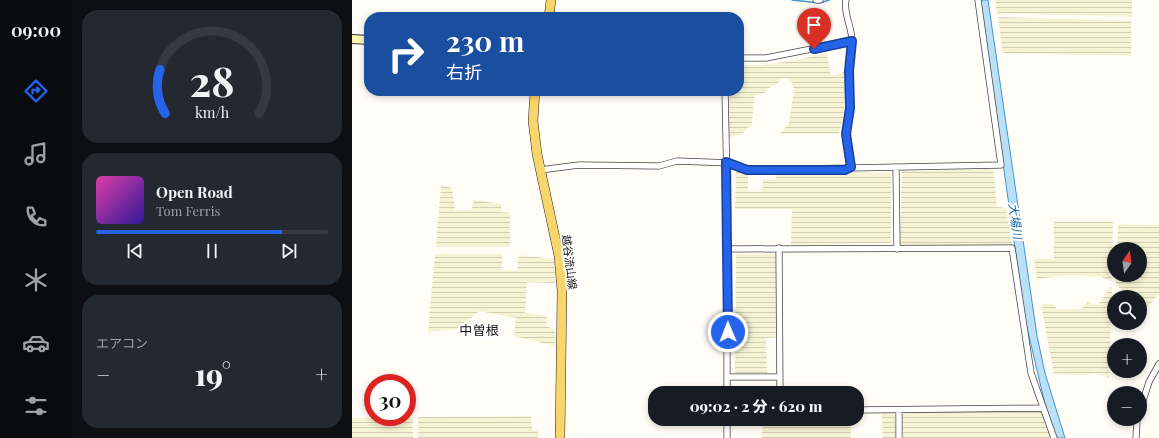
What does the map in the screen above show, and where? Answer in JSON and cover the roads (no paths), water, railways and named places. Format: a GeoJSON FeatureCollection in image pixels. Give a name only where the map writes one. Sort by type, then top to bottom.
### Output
{"type":"FeatureCollection","features":[{"type":"Feature","properties":{"kind":"main road"},"geometry":{"type":"LineString","coordinates":[[550,12],[551,0]]}},
{"type":"Feature","properties":{"kind":"main road","name":"越谷流山線"},"geometry":{"type":"LineString","coordinates":[[535,96],[534,120],[540,170],[556,241],[561,276],[560,438]]}},
{"type":"Feature","properties":{"kind":"street"},"geometry":{"type":"LineString","coordinates":[[846,0],[845,7],[851,25],[852,41],[849,71],[850,108],[846,134],[851,167]]}},
{"type":"Feature","properties":{"kind":"street"},"geometry":{"type":"LineString","coordinates":[[540,170],[579,164],[659,166],[677,161],[726,162],[747,170],[845,170],[851,167],[1001,165],[978,0]]}},
{"type":"Feature","properties":{"kind":"street"},"geometry":{"type":"LineString","coordinates":[[352,39],[364,40]]}},
{"type":"Feature","properties":{"kind":"street"},"geometry":{"type":"LineString","coordinates":[[744,58],[774,57],[852,41]]}},
{"type":"Feature","properties":{"kind":"street"},"geometry":{"type":"LineString","coordinates":[[725,96],[727,386]]}},
{"type":"Feature","properties":{"kind":"street"},"geometry":{"type":"LineString","coordinates":[[896,167],[897,249]]}},
{"type":"Feature","properties":{"kind":"street"},"geometry":{"type":"LineString","coordinates":[[779,248],[780,386]]}},
{"type":"Feature","properties":{"kind":"street"},"geometry":{"type":"LineString","coordinates":[[727,249],[1012,248],[1031,373],[1054,438]]}},
{"type":"Feature","properties":{"kind":"street"},"geometry":{"type":"LineString","coordinates":[[1147,390],[1159,364]]}},
{"type":"Feature","properties":{"kind":"street"},"geometry":{"type":"LineString","coordinates":[[727,377],[780,377]]}},
{"type":"Feature","properties":{"kind":"street"},"geometry":{"type":"LineString","coordinates":[[864,410],[1043,408]]}},
{"type":"Feature","properties":{"kind":"street"},"geometry":{"type":"LineString","coordinates":[[899,410],[899,438]]}},
{"type":"Feature","properties":{"kind":"street"},"geometry":{"type":"LineString","coordinates":[[727,426],[727,438]]}},
{"type":"Feature","properties":{"kind":"street"},"geometry":{"type":"LineString","coordinates":[[1136,438],[1137,426]]}},
{"type":"Feature","properties":{"kind":"water","name":"大場川"},"geometry":{"type":"Polygon","coordinates":[[[980,0],[988,0],[1037,336],[1045,373],[1065,438],[1055,438],[1044,400],[1025,319],[980,0]]]}},
{"type":"Feature","properties":{"kind":"waterway"},"geometry":{"type":"LineString","coordinates":[[792,0],[820,3],[829,0]]}},
{"type":"Feature","properties":{"kind":"district","name":"中曽根"},"geometry":{"type":"Point","coordinates":[479,329]}}]}
